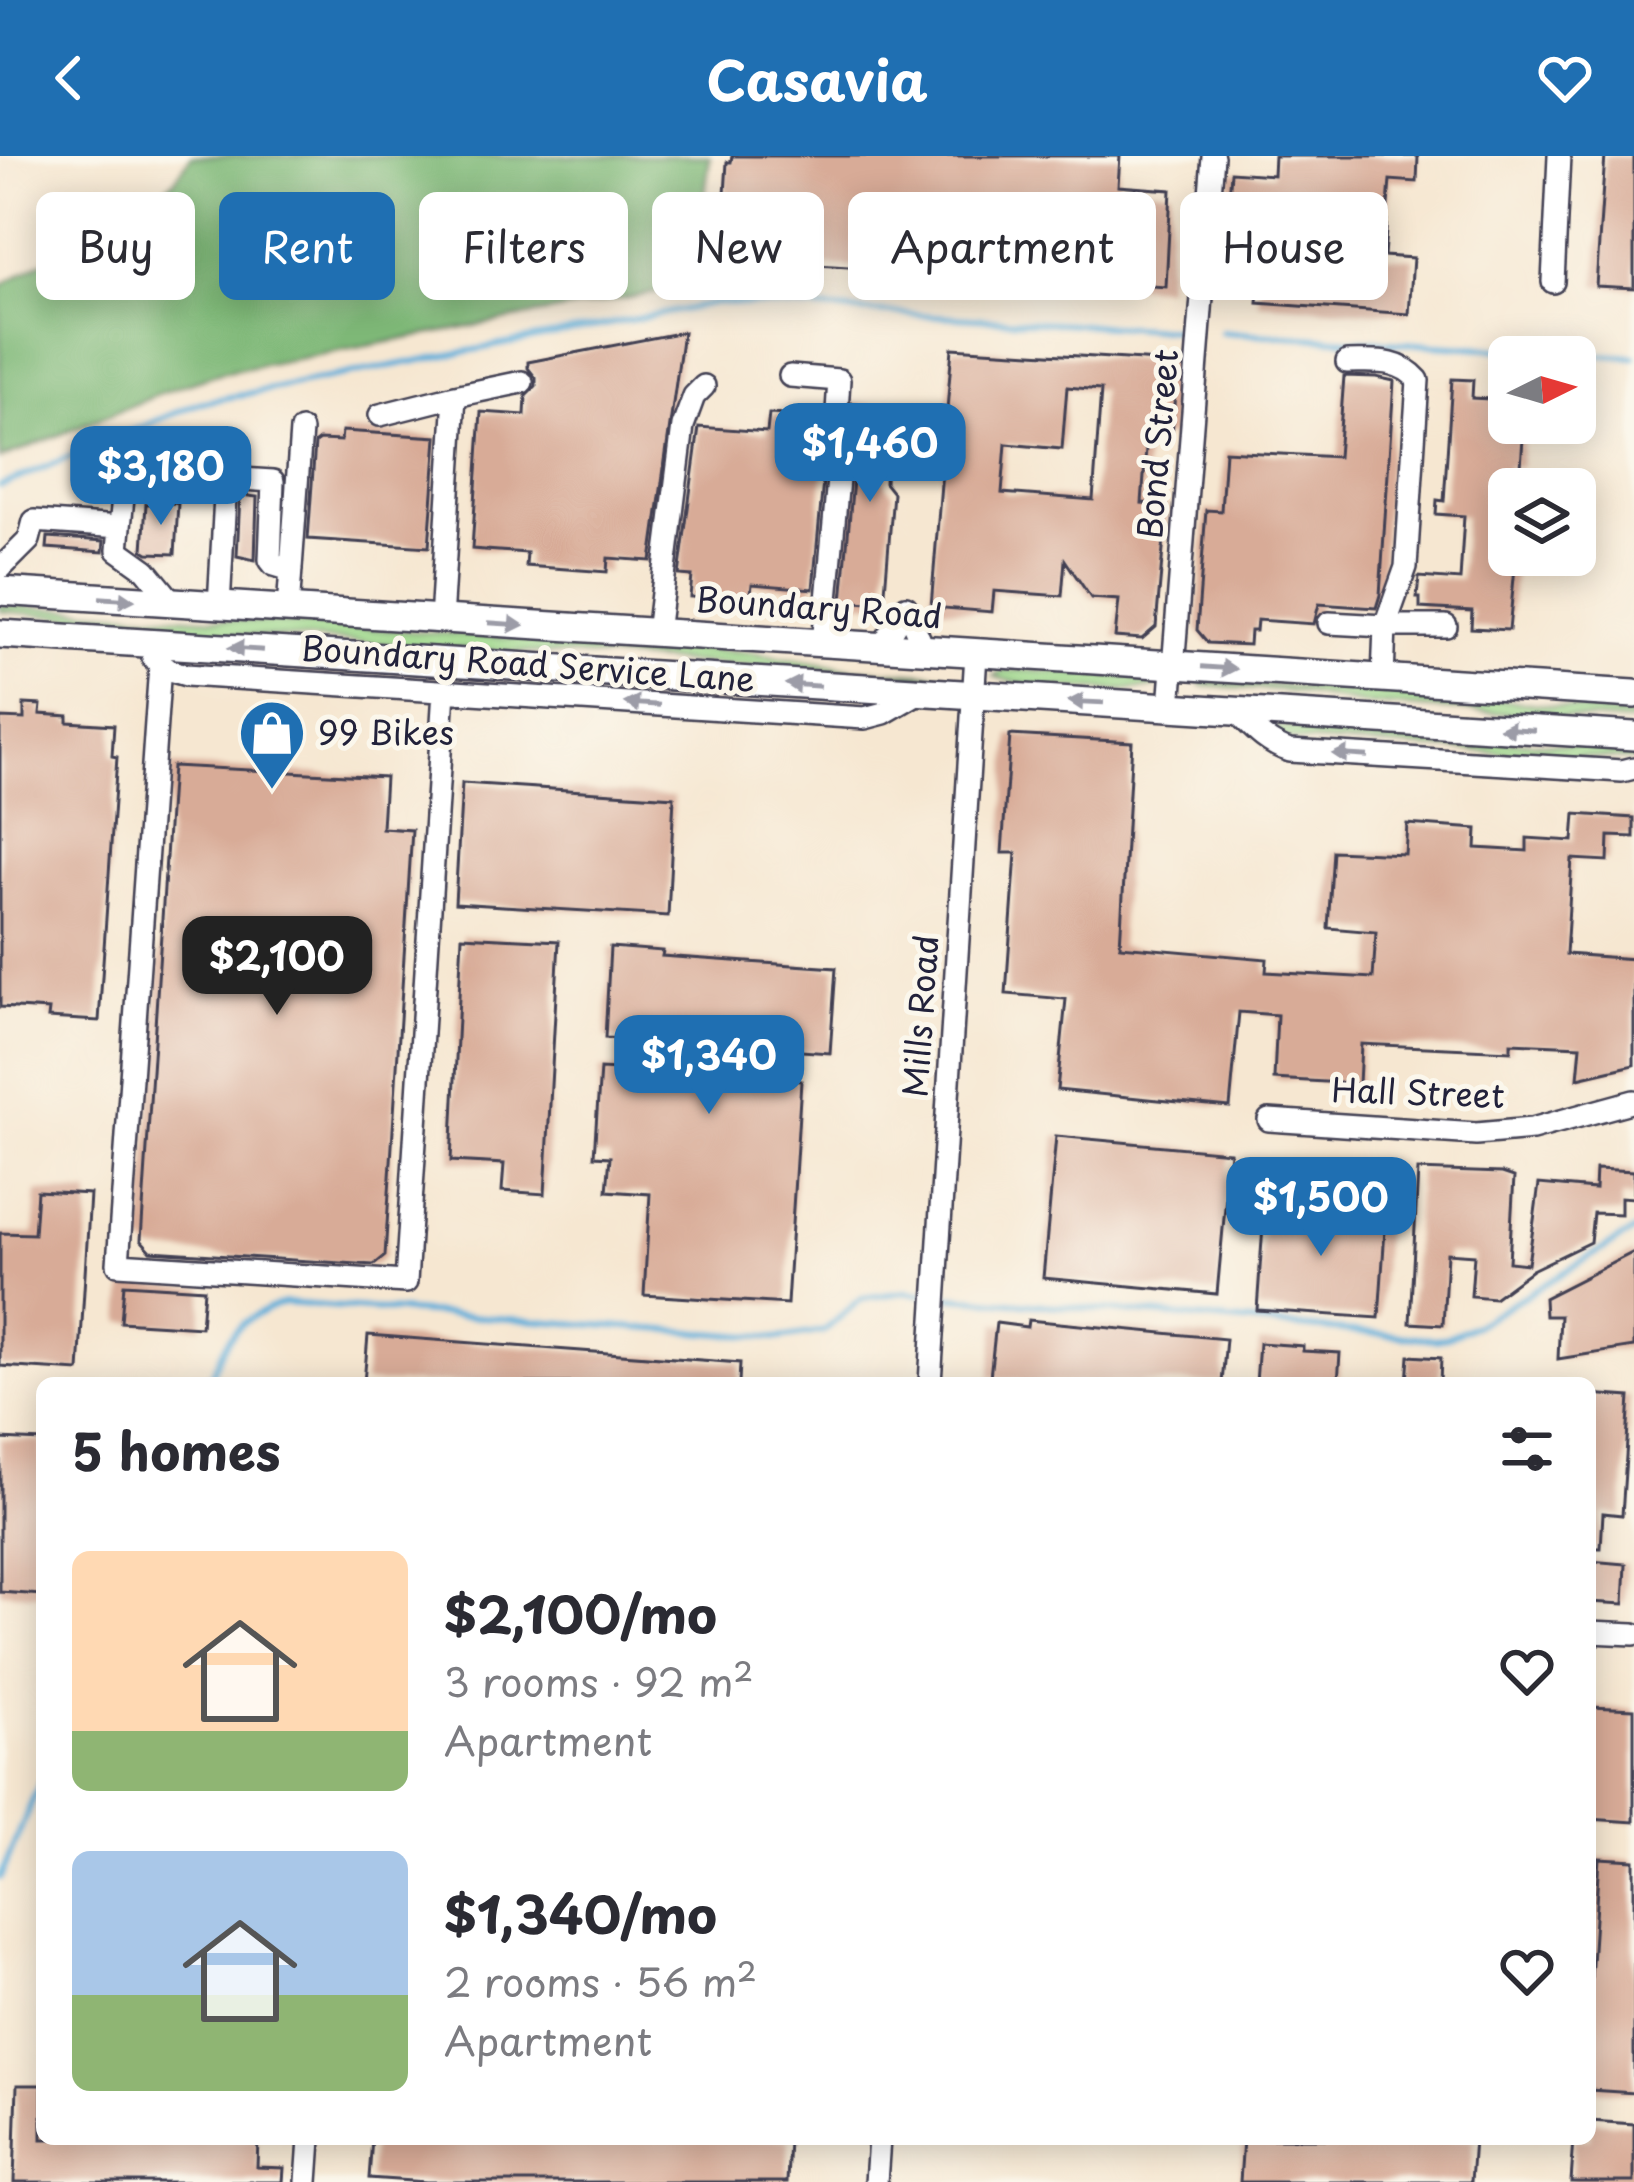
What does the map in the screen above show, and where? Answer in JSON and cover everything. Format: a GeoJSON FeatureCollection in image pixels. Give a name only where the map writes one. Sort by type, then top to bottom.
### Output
{"type":"FeatureCollection","features":[{"type":"Feature","properties":{"kind":"main road","name":"Boundary Road"},"geometry":{"type":"LineString","coordinates":[[0,591],[1634,694]]}},
{"type":"Feature","properties":{"kind":"main road"},"geometry":{"type":"LineString","coordinates":[[0,616],[62,624],[126,642]]}},
{"type":"Feature","properties":{"kind":"main road"},"geometry":{"type":"LineString","coordinates":[[0,634],[1634,736]]}},
{"type":"Feature","properties":{"kind":"street","name":"Bond Street"},"geometry":{"type":"LineString","coordinates":[[1170,707],[1214,156]]}},
{"type":"Feature","properties":{"kind":"street"},"geometry":{"type":"LineString","coordinates":[[1553,282],[1559,156]]}},
{"type":"Feature","properties":{"kind":"street"},"geometry":{"type":"LineString","coordinates":[[1347,362],[1392,362],[1407,368],[1418,380],[1406,567],[1385,626],[1383,678]]}},
{"type":"Feature","properties":{"kind":"street"},"geometry":{"type":"LineString","coordinates":[[790,376],[839,380],[836,411],[843,424],[823,644]]}},
{"type":"Feature","properties":{"kind":"street"},"geometry":{"type":"LineString","coordinates":[[380,416],[522,382]]}},
{"type":"Feature","properties":{"kind":"street"},"geometry":{"type":"LineString","coordinates":[[657,633],[683,426],[694,396],[704,386]]}},
{"type":"Feature","properties":{"kind":"street"},"geometry":{"type":"LineString","coordinates":[[441,620],[455,396]]}},
{"type":"Feature","properties":{"kind":"street"},"geometry":{"type":"LineString","coordinates":[[288,610],[301,430]]}},
{"type":"Feature","properties":{"kind":"street"},"geometry":{"type":"LineString","coordinates":[[218,606],[226,478],[298,482]]}},
{"type":"Feature","properties":{"kind":"street"},"geometry":{"type":"LineString","coordinates":[[273,481],[270,560],[291,570]]}},
{"type":"Feature","properties":{"kind":"street"},"geometry":{"type":"LineString","coordinates":[[171,490],[124,488],[118,550],[146,570],[173,603]]}},
{"type":"Feature","properties":{"kind":"street"},"geometry":{"type":"LineString","coordinates":[[0,569],[29,540],[34,521],[120,527]]}},
{"type":"Feature","properties":{"kind":"street"},"geometry":{"type":"LineString","coordinates":[[880,648],[906,607],[924,650]]}},
{"type":"Feature","properties":{"kind":"street"},"geometry":{"type":"LineString","coordinates":[[1329,622],[1446,626]]}},
{"type":"Feature","properties":{"kind":"street"},"geometry":{"type":"LineString","coordinates":[[126,642],[160,665],[118,1264],[406,1282],[444,692]]}},
{"type":"Feature","properties":{"kind":"street","name":"Mills Road"},"geometry":{"type":"LineString","coordinates":[[930,1377],[976,654]]}},
{"type":"Feature","properties":{"kind":"street","name":"Boundary Road Service Lane"},"geometry":{"type":"LineString","coordinates":[[160,665],[186,675],[865,718],[920,692]]}},
{"type":"Feature","properties":{"kind":"street"},"geometry":{"type":"LineString","coordinates":[[1237,712],[1261,736],[1290,751],[1634,768]]}},
{"type":"Feature","properties":{"kind":"street","name":"Hall Street"},"geometry":{"type":"LineString","coordinates":[[1269,1120],[1476,1134],[1532,1129],[1634,1101]]}},
{"type":"Feature","properties":{"kind":"street"},"geometry":{"type":"LineString","coordinates":[[1596,1631],[1634,1634]]}},
{"type":"Feature","properties":{"kind":"street"},"geometry":{"type":"LineString","coordinates":[[308,2182],[310,2145]]}},
{"type":"Feature","properties":{"kind":"street"},"geometry":{"type":"LineString","coordinates":[[876,2182],[879,2145]]}},
{"type":"Feature","properties":{"kind":"green space"},"geometry":{"type":"Polygon","coordinates":[[[191,156],[710,156],[705,192],[652,192],[652,294],[628,298],[628,192],[419,192],[419,300],[617,300],[220,373],[0,459],[0,286],[36,265],[36,300],[195,300],[195,192],[160,192],[191,156]]]}},
{"type":"Feature","properties":{"kind":"green space"},"geometry":{"type":"Polygon","coordinates":[[[0,605],[750,653],[959,679],[147,629],[0,611],[0,605]]]}},
{"type":"Feature","properties":{"kind":"green space"},"geometry":{"type":"Polygon","coordinates":[[[1021,670],[1134,677],[1161,685],[1078,689],[994,676],[1021,670]]]}},
{"type":"Feature","properties":{"kind":"green space"},"geometry":{"type":"Polygon","coordinates":[[[1202,681],[1495,699],[1634,716],[1634,722],[1361,704],[1298,692],[1204,686],[1202,681]]]}},
{"type":"Feature","properties":{"kind":"green space"},"geometry":{"type":"Polygon","coordinates":[[[1263,726],[1634,749],[1634,760],[1302,741],[1285,739],[1263,726]]]}},
{"type":"Feature","properties":{"kind":"building"},"geometry":{"type":"Polygon","coordinates":[[[732,156],[1120,156],[1118,186],[1171,190],[1166,287],[1156,286],[1156,192],[848,192],[848,267],[824,265],[824,192],[725,192],[727,162],[732,156]]]}},
{"type":"Feature","properties":{"kind":"building"},"geometry":{"type":"Polygon","coordinates":[[[1274,156],[1418,156],[1417,182],[1390,180],[1388,205],[1388,192],[1229,192],[1231,172],[1273,175],[1274,156]]]}},
{"type":"Feature","properties":{"kind":"building"},"geometry":{"type":"Polygon","coordinates":[[[1605,156],[1634,156],[1634,288],[1596,286],[1605,156]]]}},
{"type":"Feature","properties":{"kind":"building"},"geometry":{"type":"Polygon","coordinates":[[[1388,256],[1413,258],[1409,314],[1258,303],[1388,300],[1388,256]]]}},
{"type":"Feature","properties":{"kind":"building"},"geometry":{"type":"Polygon","coordinates":[[[683,332],[651,561],[608,558],[607,572],[526,566],[527,553],[472,549],[481,412],[525,415],[526,396],[536,386],[528,362],[683,332]]]}},
{"type":"Feature","properties":{"kind":"building"},"geometry":{"type":"Polygon","coordinates":[[[952,348],[1174,362],[1172,437],[1147,435],[1142,503],[1167,505],[1156,627],[1142,639],[1115,637],[1119,600],[1091,598],[1065,560],[1062,596],[994,591],[992,612],[931,607],[952,348]],[[1067,387],[1062,449],[1006,444],[1002,493],[1093,500],[1101,390],[1067,387]]]}},
{"type":"Feature","properties":{"kind":"building"},"geometry":{"type":"Polygon","coordinates":[[[1344,376],[1394,381],[1376,608],[1319,604],[1314,624],[1257,620],[1249,645],[1208,643],[1197,630],[1206,510],[1221,511],[1225,451],[1338,457],[1344,376]]]}},
{"type":"Feature","properties":{"kind":"building"},"geometry":{"type":"Polygon","coordinates":[[[1452,379],[1473,380],[1472,398],[1488,399],[1488,444],[1523,444],[1521,467],[1488,468],[1488,576],[1514,576],[1509,630],[1471,628],[1472,611],[1420,608],[1419,577],[1460,580],[1464,516],[1436,514],[1437,500],[1444,501],[1452,379]]]}},
{"type":"Feature","properties":{"kind":"building"},"geometry":{"type":"Polygon","coordinates":[[[853,403],[900,407],[896,449],[886,458],[885,483],[893,493],[884,604],[842,601],[858,425],[853,403]]]}},
{"type":"Feature","properties":{"kind":"building"},"geometry":{"type":"Polygon","coordinates":[[[769,414],[823,417],[828,427],[813,589],[752,584],[750,602],[690,597],[692,576],[679,575],[699,427],[767,432],[769,414]]]}},
{"type":"Feature","properties":{"kind":"building"},"geometry":{"type":"Polygon","coordinates":[[[342,431],[437,437],[429,547],[308,539],[315,443],[341,441],[342,431]]]}},
{"type":"Feature","properties":{"kind":"building"},"geometry":{"type":"Polygon","coordinates":[[[240,495],[257,497],[255,560],[237,556],[240,495]]]}},
{"type":"Feature","properties":{"kind":"building"},"geometry":{"type":"Polygon","coordinates":[[[178,503],[175,554],[143,550],[146,504],[178,503]]]}},
{"type":"Feature","properties":{"kind":"building"},"geometry":{"type":"Polygon","coordinates":[[[48,537],[104,541],[103,552],[47,548],[48,537]]]}},
{"type":"Feature","properties":{"kind":"building"},"geometry":{"type":"Polygon","coordinates":[[[24,704],[41,705],[40,714],[68,716],[68,722],[114,725],[112,756],[117,757],[99,1021],[48,1018],[49,1010],[0,1007],[0,718],[24,719],[24,704]]]}},
{"type":"Feature","properties":{"kind":"building"},"geometry":{"type":"Polygon","coordinates":[[[1010,735],[1132,742],[1120,946],[1267,959],[1266,972],[1373,978],[1376,932],[1328,928],[1333,851],[1405,854],[1407,824],[1477,829],[1476,848],[1527,851],[1527,838],[1573,841],[1575,814],[1634,818],[1634,837],[1609,836],[1608,861],[1572,859],[1566,954],[1634,959],[1634,1065],[1578,1078],[1581,1046],[1511,1043],[1511,1051],[1361,1044],[1359,1084],[1274,1079],[1277,1015],[1239,1012],[1230,1107],[1057,1090],[1066,999],[1006,994],[1016,853],[1002,853],[1010,735]]]}},
{"type":"Feature","properties":{"kind":"building"},"geometry":{"type":"Polygon","coordinates":[[[172,766],[385,777],[382,828],[412,830],[385,1256],[374,1265],[151,1251],[141,1240],[172,766]]]}},
{"type":"Feature","properties":{"kind":"building"},"geometry":{"type":"Polygon","coordinates":[[[462,783],[674,797],[668,916],[455,903],[462,783]]]}},
{"type":"Feature","properties":{"kind":"building"},"geometry":{"type":"Polygon","coordinates":[[[462,936],[559,941],[545,1194],[502,1191],[504,1164],[451,1161],[462,936]]]}},
{"type":"Feature","properties":{"kind":"building"},"geometry":{"type":"Polygon","coordinates":[[[610,947],[663,951],[662,956],[836,968],[830,1053],[657,1041],[655,1072],[801,1081],[787,1304],[644,1295],[650,1194],[607,1191],[610,1157],[594,1156],[600,1069],[618,1070],[621,1039],[605,1038],[610,947]]]}},
{"type":"Feature","properties":{"kind":"building"},"geometry":{"type":"Polygon","coordinates":[[[1056,1136],[1230,1152],[1217,1294],[1043,1278],[1056,1136]]]}},
{"type":"Feature","properties":{"kind":"building"},"geometry":{"type":"Polygon","coordinates":[[[1596,1169],[1634,1171],[1634,1198],[1621,1197],[1621,1214],[1593,1213],[1590,1242],[1532,1270],[1494,1298],[1471,1296],[1474,1255],[1447,1253],[1443,1325],[1410,1323],[1418,1170],[1514,1177],[1509,1262],[1528,1264],[1539,1184],[1595,1189],[1596,1169]]]}},
{"type":"Feature","properties":{"kind":"building"},"geometry":{"type":"Polygon","coordinates":[[[37,1191],[90,1194],[79,1371],[0,1366],[0,1233],[34,1234],[37,1191]]]}},
{"type":"Feature","properties":{"kind":"building"},"geometry":{"type":"Polygon","coordinates":[[[1265,1198],[1355,1205],[1354,1213],[1386,1215],[1379,1318],[1257,1310],[1265,1198]]]}},
{"type":"Feature","properties":{"kind":"building"},"geometry":{"type":"Polygon","coordinates":[[[1634,1252],[1634,1347],[1558,1359],[1560,1316],[1545,1316],[1544,1298],[1634,1252]]]}},
{"type":"Feature","properties":{"kind":"building"},"geometry":{"type":"Polygon","coordinates":[[[124,1284],[204,1289],[201,1327],[121,1322],[124,1284]]]}},
{"type":"Feature","properties":{"kind":"building"},"geometry":{"type":"Polygon","coordinates":[[[1028,1320],[1226,1339],[1223,1377],[990,1377],[996,1323],[1027,1327],[1028,1320]]]}},
{"type":"Feature","properties":{"kind":"building"},"geometry":{"type":"Polygon","coordinates":[[[368,1335],[740,1363],[739,1377],[364,1377],[368,1335]]]}},
{"type":"Feature","properties":{"kind":"building"},"geometry":{"type":"Polygon","coordinates":[[[1259,1343],[1340,1353],[1338,1377],[1256,1377],[1259,1343]]]}},
{"type":"Feature","properties":{"kind":"building"},"geometry":{"type":"Polygon","coordinates":[[[1409,1356],[1441,1358],[1440,1377],[1407,1377],[1409,1356]]]}},
{"type":"Feature","properties":{"kind":"building"},"geometry":{"type":"Polygon","coordinates":[[[1596,1394],[1630,1397],[1622,1515],[1603,1513],[1601,1548],[1596,1548],[1596,1394]]]}},
{"type":"Feature","properties":{"kind":"building"},"geometry":{"type":"Polygon","coordinates":[[[0,1439],[36,1441],[36,1595],[0,1592],[0,1439]]]}},
{"type":"Feature","properties":{"kind":"building"},"geometry":{"type":"Polygon","coordinates":[[[1596,1562],[1626,1564],[1624,1604],[1596,1602],[1596,1562]]]}},
{"type":"Feature","properties":{"kind":"building"},"geometry":{"type":"Polygon","coordinates":[[[1596,1707],[1634,1709],[1634,1822],[1596,1819],[1596,1707]]]}},
{"type":"Feature","properties":{"kind":"building"},"geometry":{"type":"Polygon","coordinates":[[[1599,1858],[1634,1860],[1634,2093],[1596,2090],[1599,1858]]]}},
{"type":"Feature","properties":{"kind":"building"},"geometry":{"type":"Polygon","coordinates":[[[17,2085],[36,2085],[36,2145],[258,2145],[257,2167],[284,2168],[283,2182],[14,2182],[17,2085]]]}},
{"type":"Feature","properties":{"kind":"building"},"geometry":{"type":"Polygon","coordinates":[[[1596,2121],[1634,2124],[1634,2182],[1571,2182],[1574,2145],[1596,2145],[1596,2121]]]}},
{"type":"Feature","properties":{"kind":"building"},"geometry":{"type":"Polygon","coordinates":[[[372,2145],[789,2145],[787,2182],[369,2178],[372,2145]]]}},
{"type":"Feature","properties":{"kind":"building"},"geometry":{"type":"Polygon","coordinates":[[[1243,2145],[1474,2145],[1471,2182],[1240,2182],[1243,2145]]]}},
{"type":"Feature","properties":{"kind":"waterway"},"geometry":{"type":"LineString","coordinates":[[0,486],[199,403],[718,303],[1180,330]]}},
{"type":"Feature","properties":{"kind":"waterway"},"geometry":{"type":"LineString","coordinates":[[1222,332],[1634,357]]}},
{"type":"Feature","properties":{"kind":"waterway"},"geometry":{"type":"LineString","coordinates":[[942,1296],[1436,1339],[1475,1325],[1634,1231]]}},
{"type":"Feature","properties":{"kind":"waterway"},"geometry":{"type":"LineString","coordinates":[[211,1377],[234,1332],[284,1303],[780,1338],[824,1331],[862,1298],[905,1292],[929,1295]]}},
{"type":"Feature","properties":{"kind":"waterway"},"geometry":{"type":"LineString","coordinates":[[0,1878],[36,1792]]}},
{"type":"Feature","properties":{"kind":"place","name":"99 Bikes"},"geometry":{"type":"Point","coordinates":[272,792]}}]}
